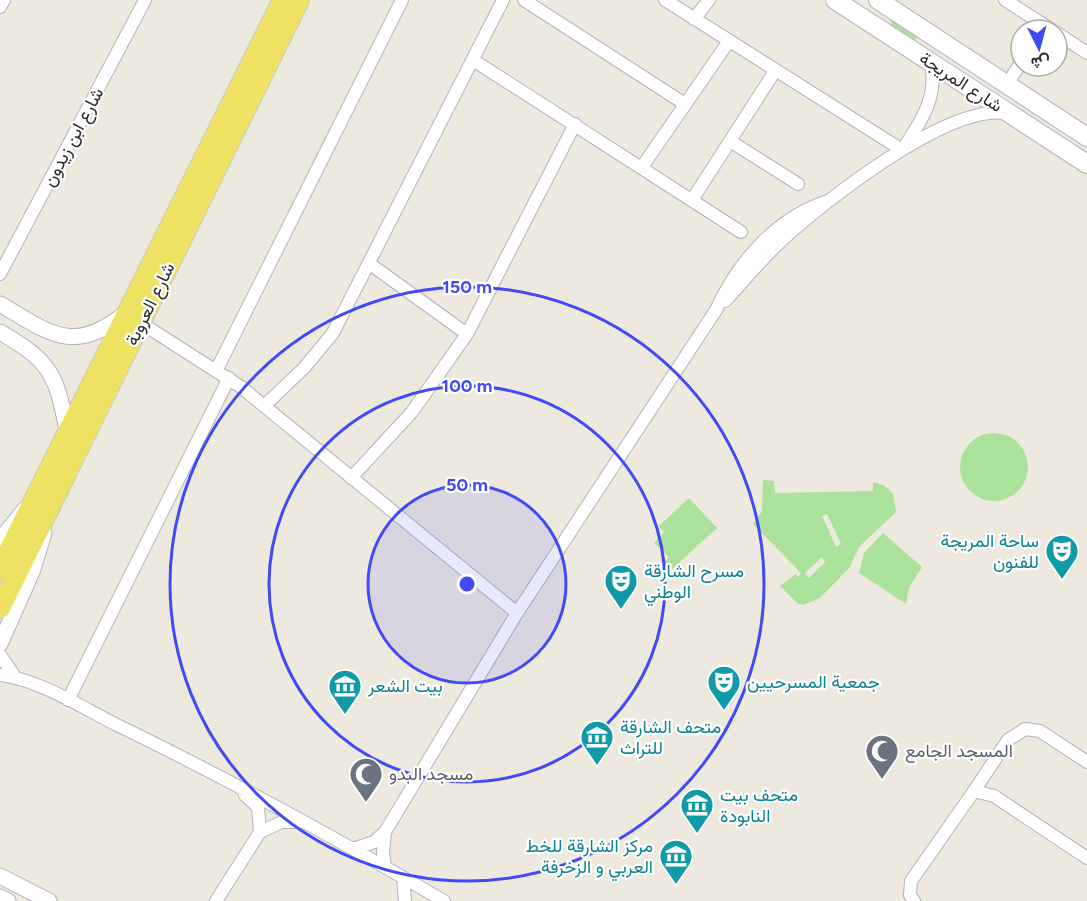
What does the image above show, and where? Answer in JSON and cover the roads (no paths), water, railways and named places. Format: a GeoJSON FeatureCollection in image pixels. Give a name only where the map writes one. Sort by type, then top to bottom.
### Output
{"type":"FeatureCollection","features":[{"type":"Feature","properties":{"kind":"main road"},"geometry":{"type":"LineString","coordinates":[[269,42],[272,0]]}},
{"type":"Feature","properties":{"kind":"main road","name":"شارع العروبة"},"geometry":{"type":"LineString","coordinates":[[0,569],[39,508],[269,42],[283,0]]}},
{"type":"Feature","properties":{"kind":"main road","name":"شارع العروبة"},"geometry":{"type":"LineString","coordinates":[[269,42],[299,0]]}},
{"type":"Feature","properties":{"kind":"main road"},"geometry":{"type":"LineString","coordinates":[[269,42],[310,0]]}},
{"type":"Feature","properties":{"kind":"main road","name":"شارع المريجة"},"geometry":{"type":"LineString","coordinates":[[835,0],[1087,164]]}},
{"type":"Feature","properties":{"kind":"main road","name":"شارع المريجة"},"geometry":{"type":"LineString","coordinates":[[878,0],[1087,137]]}},
{"type":"Feature","properties":{"kind":"main road","name":"شارع العروبة"},"geometry":{"type":"LineString","coordinates":[[0,608],[67,430],[133,318]]}},
{"type":"Feature","properties":{"kind":"street"},"geometry":{"type":"LineString","coordinates":[[0,8],[4,0]]}},
{"type":"Feature","properties":{"kind":"street","name":"شارع ابن زيدون"},"geometry":{"type":"LineString","coordinates":[[0,274],[146,0]]}},
{"type":"Feature","properties":{"kind":"street"},"geometry":{"type":"LineString","coordinates":[[216,371],[402,0]]}},
{"type":"Feature","properties":{"kind":"street"},"geometry":{"type":"LineString","coordinates":[[264,406],[323,348],[341,320],[503,0]]}},
{"type":"Feature","properties":{"kind":"street"},"geometry":{"type":"LineString","coordinates":[[524,0],[685,104]]}},
{"type":"Feature","properties":{"kind":"street"},"geometry":{"type":"LineString","coordinates":[[665,0],[902,150]]}},
{"type":"Feature","properties":{"kind":"street"},"geometry":{"type":"LineString","coordinates":[[694,19],[709,0]]}},
{"type":"Feature","properties":{"kind":"street"},"geometry":{"type":"LineString","coordinates":[[1005,0],[1031,18]]}},
{"type":"Feature","properties":{"kind":"street"},"geometry":{"type":"LineString","coordinates":[[642,167],[729,41]]}},
{"type":"Feature","properties":{"kind":"street"},"geometry":{"type":"LineString","coordinates":[[1069,41],[1087,53]]}},
{"type":"Feature","properties":{"kind":"street"},"geometry":{"type":"LineString","coordinates":[[473,60],[741,232]]}},
{"type":"Feature","properties":{"kind":"street"},"geometry":{"type":"LineString","coordinates":[[902,150],[930,102],[933,83],[931,63]]}},
{"type":"Feature","properties":{"kind":"street"},"geometry":{"type":"LineString","coordinates":[[692,200],[775,71]]}},
{"type":"Feature","properties":{"kind":"street"},"geometry":{"type":"LineString","coordinates":[[1007,84],[1011,78]]}},
{"type":"Feature","properties":{"kind":"street"},"geometry":{"type":"LineString","coordinates":[[353,849],[367,845],[385,832],[517,613],[716,310],[769,252],[828,201],[902,150],[964,117],[991,112],[1009,114]]}},
{"type":"Feature","properties":{"kind":"street"},"geometry":{"type":"LineString","coordinates":[[351,478],[424,398],[467,334],[575,124]]}},
{"type":"Feature","properties":{"kind":"street"},"geometry":{"type":"LineString","coordinates":[[730,141],[798,184]]}},
{"type":"Feature","properties":{"kind":"street"},"geometry":{"type":"LineString","coordinates":[[370,264],[467,334]]}},
{"type":"Feature","properties":{"kind":"street"},"geometry":{"type":"LineString","coordinates":[[0,304],[49,332],[71,337],[100,331],[133,318],[229,378],[517,613]]}},
{"type":"Feature","properties":{"kind":"street"},"geometry":{"type":"LineString","coordinates":[[0,332],[28,348],[46,367],[60,392],[67,430]]}},
{"type":"Feature","properties":{"kind":"street"},"geometry":{"type":"LineString","coordinates":[[68,700],[229,378]]}},
{"type":"Feature","properties":{"kind":"street"},"geometry":{"type":"LineString","coordinates":[[0,540],[39,508]]}},
{"type":"Feature","properties":{"kind":"street"},"geometry":{"type":"LineString","coordinates":[[0,644],[34,566],[39,508]]}},
{"type":"Feature","properties":{"kind":"street"},"geometry":{"type":"LineString","coordinates":[[0,655],[15,677]]}},
{"type":"Feature","properties":{"kind":"street"},"geometry":{"type":"LineString","coordinates":[[0,675],[15,677],[68,700],[213,772],[444,901]]}},
{"type":"Feature","properties":{"kind":"street"},"geometry":{"type":"LineString","coordinates":[[914,901],[910,895],[911,881],[1008,740],[1018,731],[1025,729],[1040,731],[1085,757]]}},
{"type":"Feature","properties":{"kind":"street"},"geometry":{"type":"LineString","coordinates":[[213,772],[222,782],[256,803],[261,813],[260,832],[216,901]]}},
{"type":"Feature","properties":{"kind":"street"},"geometry":{"type":"LineString","coordinates":[[974,791],[994,796],[1087,858]]}},
{"type":"Feature","properties":{"kind":"street"},"geometry":{"type":"LineString","coordinates":[[260,832],[282,822],[306,823]]}},
{"type":"Feature","properties":{"kind":"street"},"geometry":{"type":"LineString","coordinates":[[385,832],[383,853],[386,867]]}},
{"type":"Feature","properties":{"kind":"street"},"geometry":{"type":"LineString","coordinates":[[2,876],[49,901]]}},
{"type":"Feature","properties":{"kind":"street"},"geometry":{"type":"LineString","coordinates":[[404,878],[405,901]]}},
{"type":"Feature","properties":{"kind":"street"},"geometry":{"type":"LineString","coordinates":[[0,897],[8,901]]}},
{"type":"Feature","properties":{"kind":"place","name":"ساحة المريجة للفنون"},"geometry":{"type":"Point","coordinates":[1062,580]}},
{"type":"Feature","properties":{"kind":"place","name":"مسرح الشارقة الوطني"},"geometry":{"type":"Point","coordinates":[621,610]}},
{"type":"Feature","properties":{"kind":"place","name":"جمعية المسرحيين"},"geometry":{"type":"Point","coordinates":[724,711]}},
{"type":"Feature","properties":{"kind":"place","name":"بيت الشعر"},"geometry":{"type":"Point","coordinates":[345,715]}},
{"type":"Feature","properties":{"kind":"place","name":"متحف الشارقة للتراث"},"geometry":{"type":"Point","coordinates":[597,766]}},
{"type":"Feature","properties":{"kind":"place","name":"المسجد الجامع"},"geometry":{"type":"Point","coordinates":[882,780]}},
{"type":"Feature","properties":{"kind":"place","name":"مسجد البدو"},"geometry":{"type":"Point","coordinates":[366,803]}},
{"type":"Feature","properties":{"kind":"place","name":"متحف بيت النابودة"},"geometry":{"type":"Point","coordinates":[697,834]}},
{"type":"Feature","properties":{"kind":"place","name":"مركز الشارقة للخط العربي و الزخرفة"},"geometry":{"type":"Point","coordinates":[676,885]}}]}
